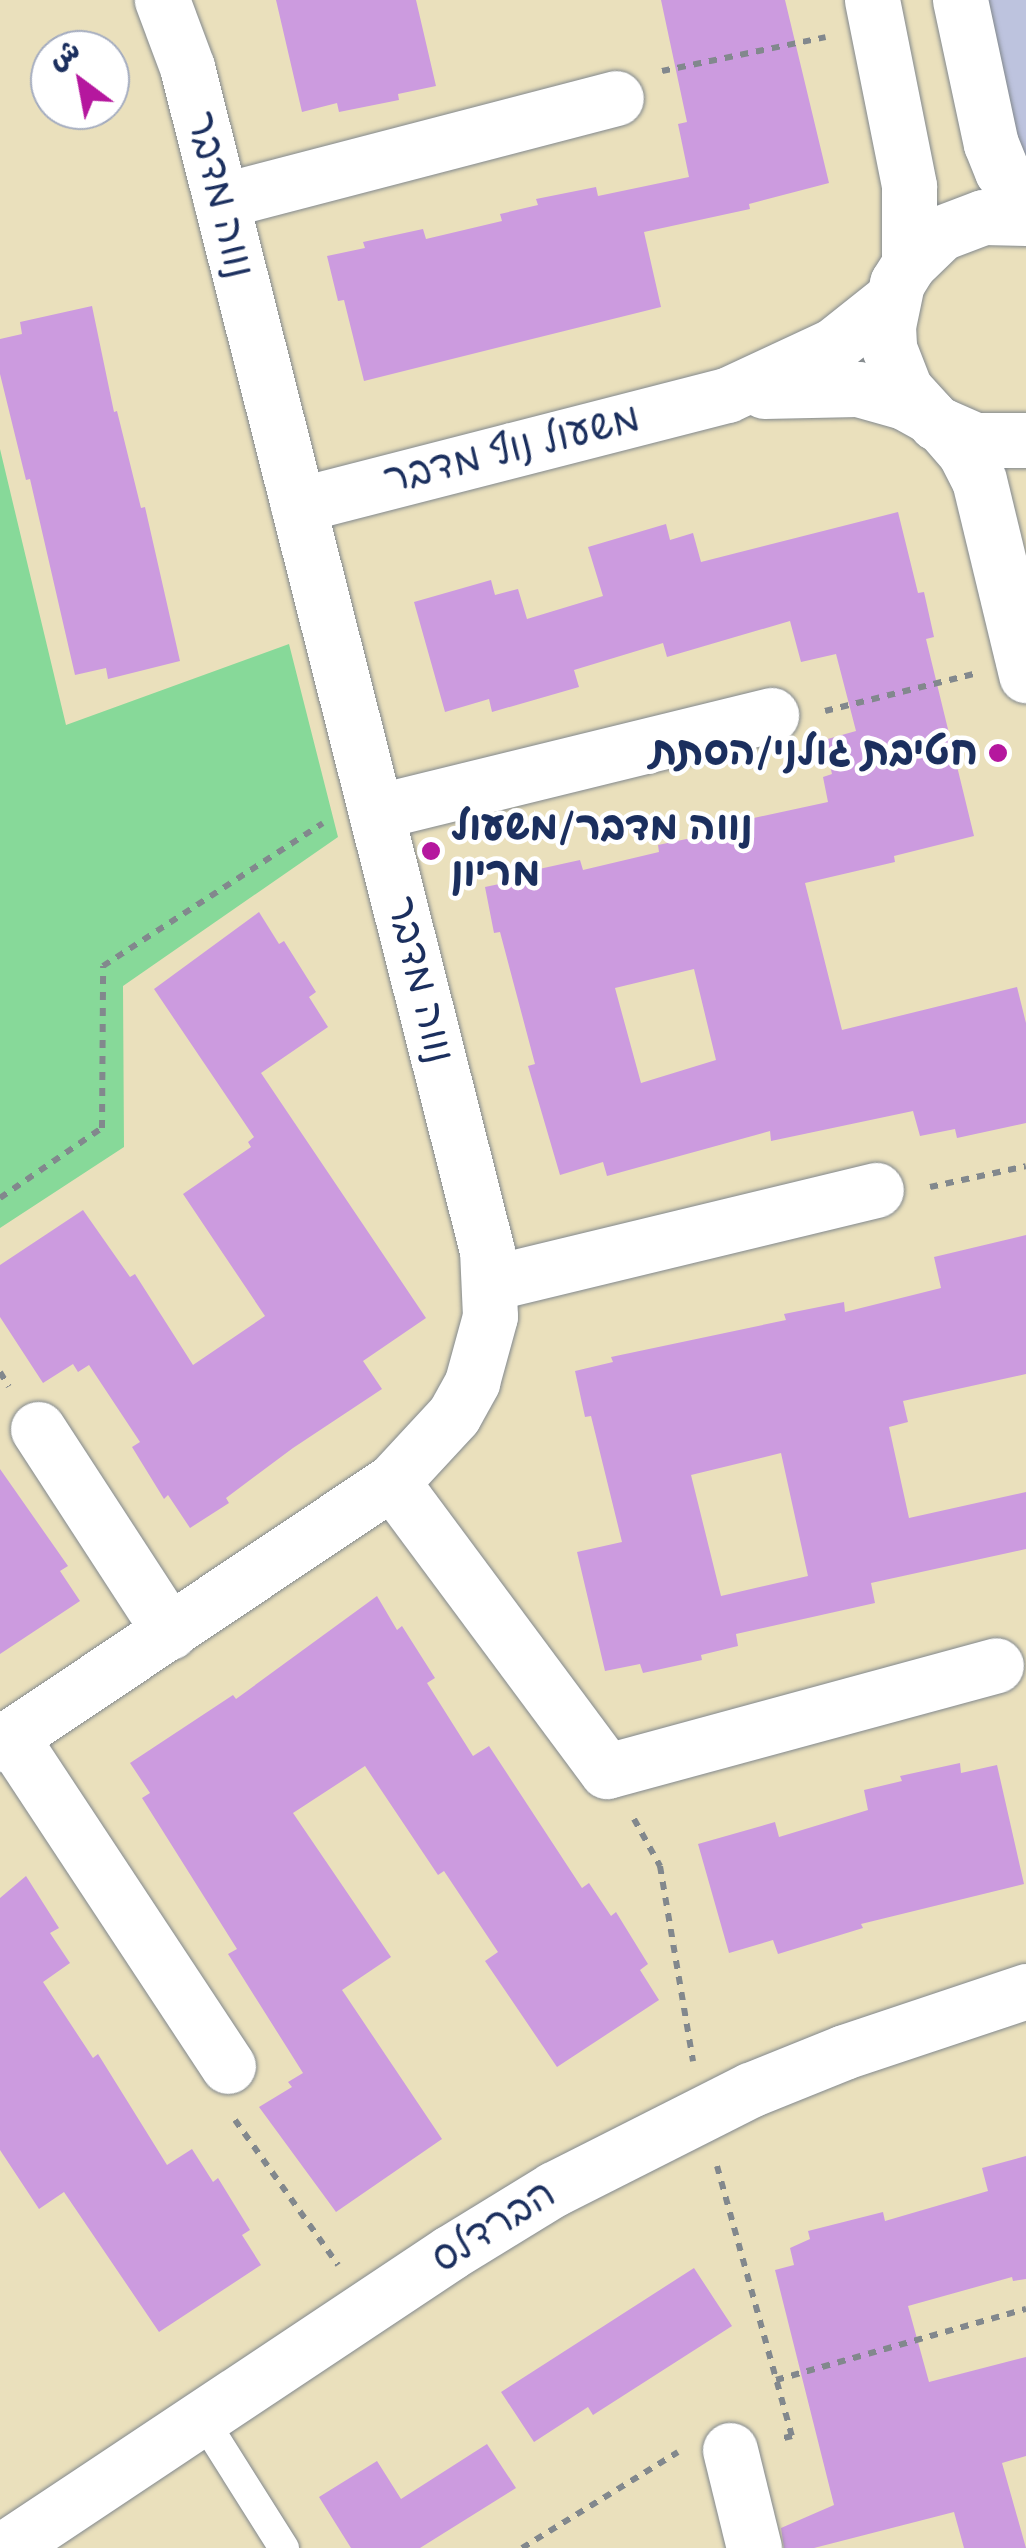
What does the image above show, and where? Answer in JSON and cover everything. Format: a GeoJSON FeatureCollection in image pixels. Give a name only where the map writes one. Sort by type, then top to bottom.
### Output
{"type":"FeatureCollection","features":[{"type":"Feature","properties":{"kind":"street","name":"נווה מדבר"},"geometry":{"type":"LineString","coordinates":[[5,1741],[392,1482],[454,1415],[472,1382],[484,1349],[491,1283],[487,1251],[187,67],[162,0]]}},
{"type":"Feature","properties":{"kind":"street"},"geometry":{"type":"LineString","coordinates":[[960,0],[991,144],[1002,171],[1026,203]]}},
{"type":"Feature","properties":{"kind":"street"},"geometry":{"type":"LineString","coordinates":[[874,13],[909,186],[901,281],[888,326],[895,369],[905,389],[965,452],[979,480],[1024,668]]}},
{"type":"Feature","properties":{"kind":"street"},"geometry":{"type":"LineString","coordinates":[[221,201],[616,98]]}},
{"type":"Feature","properties":{"kind":"street","name":"משעול נוף מדבר"},"geometry":{"type":"LineString","coordinates":[[726,395],[834,345],[901,281],[941,234],[984,217],[1026,218]]}},
{"type":"Feature","properties":{"kind":"street","name":"משעול נוף מדבר"},"geometry":{"type":"LineString","coordinates":[[298,505],[726,395],[807,387],[858,390],[904,402],[976,440],[1026,440]]}},
{"type":"Feature","properties":{"kind":"street"},"geometry":{"type":"LineString","coordinates":[[374,802],[771,715]]}},
{"type":"Feature","properties":{"kind":"street"},"geometry":{"type":"LineString","coordinates":[[491,1283],[876,1190]]}},
{"type":"Feature","properties":{"kind":"street"},"geometry":{"type":"LineString","coordinates":[[38,1430],[170,1632]]}},
{"type":"Feature","properties":{"kind":"street"},"geometry":{"type":"LineString","coordinates":[[392,1482],[608,1771],[996,1665]]}},
{"type":"Feature","properties":{"kind":"street"},"geometry":{"type":"LineString","coordinates":[[5,1741],[228,2066]]}},
{"type":"Feature","properties":{"kind":"street","name":"הברדלס"},"geometry":{"type":"LineString","coordinates":[[6,2548],[368,2306],[554,2188],[702,2113],[844,2052],[1026,1991]]}},
{"type":"Feature","properties":{"kind":"street"},"geometry":{"type":"LineString","coordinates":[[730,2450],[754,2548]]}},
{"type":"Feature","properties":{"kind":"lane"},"geometry":{"type":"LineString","coordinates":[[202,2418],[284,2548]]}},
{"type":"Feature","properties":{"kind":"path"},"geometry":{"type":"LineString","coordinates":[[616,98],[632,78],[874,13]]}},
{"type":"Feature","properties":{"kind":"path"},"geometry":{"type":"LineString","coordinates":[[771,715],[802,716],[1024,668]]}},
{"type":"Feature","properties":{"kind":"path"},"geometry":{"type":"LineString","coordinates":[[0,1198],[102,1128],[102,966],[374,802]]}},
{"type":"Feature","properties":{"kind":"path"},"geometry":{"type":"LineString","coordinates":[[876,1190],[906,1193],[1026,1166]]}},
{"type":"Feature","properties":{"kind":"path"},"geometry":{"type":"LineString","coordinates":[[522,2548],[676,2452],[730,2450],[792,2436],[702,2113],[660,1866],[608,1771]]}},
{"type":"Feature","properties":{"kind":"path"},"geometry":{"type":"LineString","coordinates":[[228,2066],[218,2095],[368,2306]]}},
{"type":"Feature","properties":{"kind":"path"},"geometry":{"type":"LineString","coordinates":[[776,2380],[1026,2309]]}},
{"type":"Feature","properties":{"kind":"shaded area"},"geometry":{"type":"Polygon","coordinates":[[[962,0],[1026,0],[1026,191],[962,0]]]}},
{"type":"Feature","properties":{"kind":"green space"},"geometry":{"type":"Polygon","coordinates":[[[0,449],[66,725],[289,644],[338,837],[123,986],[124,1147],[0,1228],[0,449]]]}},
{"type":"Feature","properties":{"kind":"building"},"geometry":{"type":"Polygon","coordinates":[[[276,0],[416,0],[436,86],[398,94],[399,100],[339,112],[337,103],[302,112],[276,0]]]}},
{"type":"Feature","properties":{"kind":"building"},"geometry":{"type":"Polygon","coordinates":[[[661,0],[785,0],[829,183],[749,204],[750,209],[644,232],[661,307],[364,381],[344,300],[338,301],[327,256],[365,248],[363,242],[423,229],[426,239],[502,221],[500,214],[538,205],[536,199],[596,187],[598,196],[689,177],[678,124],[687,122],[661,0]]]}},
{"type":"Feature","properties":{"kind":"building"},"geometry":{"type":"Polygon","coordinates":[[[92,306],[114,412],[117,411],[141,508],[145,507],[180,661],[108,679],[106,668],[75,675],[30,479],[26,480],[0,374],[0,339],[22,334],[20,322],[92,306]]]}},
{"type":"Feature","properties":{"kind":"building"},"geometry":{"type":"Polygon","coordinates":[[[898,512],[918,593],[924,592],[934,637],[926,639],[974,836],[894,856],[895,862],[805,883],[842,1030],[1017,987],[1026,1023],[1026,1123],[957,1138],[955,1129],[920,1136],[913,1111],[771,1141],[770,1131],[607,1176],[603,1162],[560,1175],[528,1066],[535,1064],[500,932],[494,933],[485,887],[523,879],[521,873],[580,860],[583,870],[659,852],[658,845],[696,837],[694,831],[828,802],[823,777],[832,774],[824,740],[856,731],[836,654],[801,662],[790,621],[667,657],[663,643],[574,670],[579,687],[492,712],[489,699],[445,712],[414,602],[491,580],[495,595],[518,589],[527,619],[603,596],[588,547],[666,524],[670,540],[693,533],[701,562],[898,512]],[[694,969],[615,988],[641,1083],[716,1060],[694,969]]]}},
{"type":"Feature","properties":{"kind":"building"},"geometry":{"type":"Polygon","coordinates":[[[259,912],[279,944],[284,941],[316,992],[309,997],[328,1027],[261,1073],[426,1318],[363,1361],[382,1389],[293,1448],[226,1498],[229,1503],[190,1528],[168,1495],[164,1499],[132,1447],[140,1442],[89,1365],[78,1372],[73,1364],[43,1383],[0,1317],[0,1265],[83,1210],[130,1277],[135,1274],[193,1365],[265,1316],[183,1194],[251,1147],[248,1142],[254,1137],[154,989],[259,912]]]}},
{"type":"Feature","properties":{"kind":"building"},"geometry":{"type":"Polygon","coordinates":[[[1026,1235],[1026,1374],[903,1401],[908,1422],[889,1427],[909,1518],[1026,1492],[1026,1549],[871,1583],[875,1603],[736,1634],[738,1646],[701,1655],[702,1660],[643,1673],[640,1664],[605,1671],[577,1552],[622,1542],[591,1416],[585,1417],[575,1371],[613,1362],[611,1357],[786,1320],[784,1314],[844,1302],[845,1312],[941,1288],[934,1257],[1026,1235]],[[781,1453],[691,1475],[721,1596],[808,1576],[781,1453]]]}},
{"type":"Feature","properties":{"kind":"building"},"geometry":{"type":"Polygon","coordinates":[[[0,1469],[68,1566],[60,1571],[80,1601],[0,1654],[0,1469]]]}},
{"type":"Feature","properties":{"kind":"building"},"geometry":{"type":"Polygon","coordinates":[[[377,1596],[397,1630],[402,1626],[435,1678],[427,1683],[473,1756],[489,1746],[582,1888],[589,1883],[611,1916],[616,1912],[648,1964],[640,1970],[659,2000],[557,2067],[485,1961],[498,1952],[444,1871],[438,1875],[365,1766],[293,1813],[391,1957],[342,1990],[442,2139],[336,2212],[259,2107],[292,2087],[288,2082],[303,2073],[228,1954],[237,1949],[142,1798],[150,1793],[130,1763],[233,1695],[236,1699],[377,1596]]]}},
{"type":"Feature","properties":{"kind":"building"},"geometry":{"type":"Polygon","coordinates":[[[960,1763],[961,1773],[997,1765],[1024,1884],[861,1924],[863,1928],[778,1954],[773,1940],[729,1953],[698,1844],[775,1822],[779,1837],[868,1810],[864,1790],[902,1781],[900,1776],[960,1763]]]}},
{"type":"Feature","properties":{"kind":"building"},"geometry":{"type":"Polygon","coordinates":[[[26,1876],[59,1928],[50,1933],[70,1963],[43,1982],[93,2058],[98,2054],[167,2165],[192,2149],[213,2182],[218,2178],[250,2230],[242,2235],[261,2265],[159,2332],[64,2192],[39,2209],[0,2150],[0,1898],[26,1876]]]}},
{"type":"Feature","properties":{"kind":"building"},"geometry":{"type":"Polygon","coordinates":[[[1026,2156],[1026,2279],[1013,2281],[1012,2277],[908,2306],[929,2382],[1026,2357],[1026,2456],[1002,2463],[1026,2548],[964,2548],[954,2512],[814,2548],[784,2548],[781,2528],[834,2505],[775,2270],[794,2265],[790,2248],[810,2239],[808,2231],[883,2212],[885,2221],[988,2191],[982,2168],[1026,2156]]]}},
{"type":"Feature","properties":{"kind":"building"},"geometry":{"type":"Polygon","coordinates":[[[694,2268],[732,2326],[593,2415],[588,2407],[534,2442],[501,2392],[694,2268]]]}},
{"type":"Feature","properties":{"kind":"building"},"geometry":{"type":"Polygon","coordinates":[[[487,2444],[516,2488],[420,2548],[351,2548],[319,2497],[377,2461],[401,2499],[487,2444]]]}},
{"type":"Feature","properties":{"kind":"place","name":"חטיבת גולני/הסתת"},"geometry":{"type":"Point","coordinates":[998,753]}},
{"type":"Feature","properties":{"kind":"place","name":"נווה מדבר/משעול מריון"},"geometry":{"type":"Point","coordinates":[431,851]}}]}
